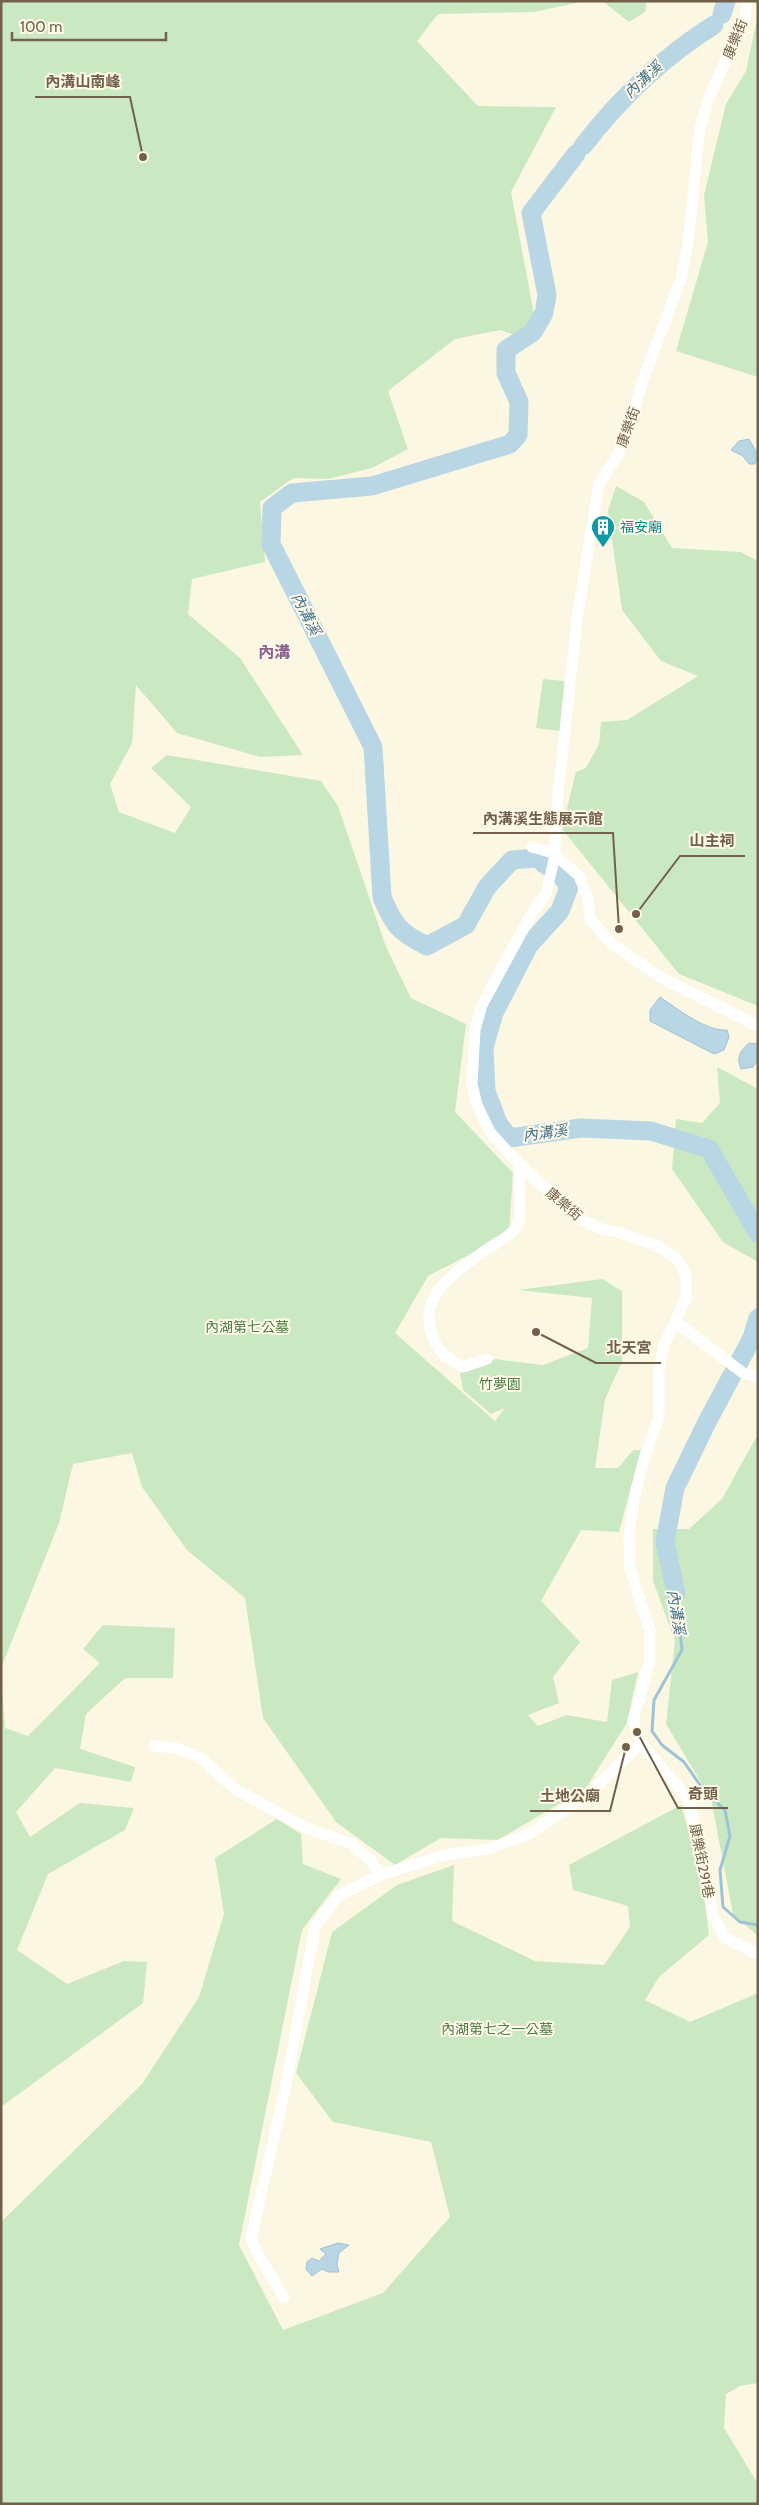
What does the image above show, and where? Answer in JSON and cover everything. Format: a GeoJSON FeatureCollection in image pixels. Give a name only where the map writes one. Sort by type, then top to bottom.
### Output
{"type":"FeatureCollection","features":[{"type":"Feature","properties":{"kind":"street","name":"康樂街"},"geometry":{"type":"LineString","coordinates":[[634,1499],[644,1459],[659,1417],[659,1370],[664,1345],[686,1298],[686,1275],[677,1260],[660,1247],[621,1233],[599,1228],[582,1220],[519,1164],[490,1132],[477,1104],[472,1084],[473,1051],[482,1005],[531,915],[546,893],[550,878],[577,619],[599,484],[618,454],[631,423],[642,380],[681,279],[688,244],[700,128],[710,95],[745,18],[747,1]]}},
{"type":"Feature","properties":{"kind":"street"},"geometry":{"type":"LineString","coordinates":[[532,847],[553,857],[579,876],[588,898],[590,919],[612,944],[660,977],[758,1026]]}},
{"type":"Feature","properties":{"kind":"street"},"geometry":{"type":"LineString","coordinates":[[486,1359],[463,1366],[445,1358],[432,1336],[427,1316],[430,1302],[450,1277],[512,1233],[519,1222],[519,1164]]}},
{"type":"Feature","properties":{"kind":"street"},"geometry":{"type":"LineString","coordinates":[[676,1322],[743,1373],[758,1377]]}},
{"type":"Feature","properties":{"kind":"street","name":"康樂街291巷"},"geometry":{"type":"LineString","coordinates":[[634,1499],[629,1536],[630,1568],[650,1631],[650,1660],[633,1721],[641,1743],[689,1800],[713,1915],[725,1938],[758,1954]]}},
{"type":"Feature","properties":{"kind":"street"},"geometry":{"type":"LineString","coordinates":[[284,2297],[258,2256],[251,2238],[286,2085],[315,1926],[338,1896],[380,1875],[445,1855],[488,1849],[529,1834],[592,1791],[641,1743]]}},
{"type":"Feature","properties":{"kind":"street"},"geometry":{"type":"LineString","coordinates":[[154,1746],[176,1748],[202,1758],[235,1789],[308,1828],[351,1843],[371,1860],[380,1875]]}},
{"type":"Feature","properties":{"kind":"green space"},"geometry":{"type":"Polygon","coordinates":[[[1,1],[586,1],[534,12],[438,14],[417,41],[478,106],[556,107],[511,192],[535,319],[518,336],[500,330],[455,339],[388,391],[408,449],[372,468],[328,479],[293,478],[260,502],[265,562],[192,579],[188,614],[240,658],[303,755],[260,757],[177,733],[136,685],[132,743],[110,784],[119,812],[175,833],[191,807],[151,768],[167,755],[321,781],[338,806],[386,947],[411,998],[466,1024],[455,1112],[513,1173],[509,1234],[428,1276],[395,1333],[495,1421],[505,1408],[491,1414],[463,1390],[460,1372],[480,1367],[495,1359],[543,1365],[588,1348],[592,1298],[518,1290],[602,1279],[622,1291],[622,1362],[605,1399],[595,1468],[618,1468],[633,1450],[641,1450],[619,1532],[581,1530],[541,1601],[580,1642],[553,1677],[559,1703],[528,1715],[538,1726],[567,1715],[607,1722],[612,1680],[638,1672],[627,1723],[586,1788],[498,1840],[441,1838],[395,1865],[336,1822],[263,1718],[245,1598],[187,1550],[142,1487],[132,1453],[73,1464],[59,1523],[1,1668],[1,1]]]}},
{"type":"Feature","properties":{"kind":"green space"},"geometry":{"type":"Polygon","coordinates":[[[602,1],[647,1],[645,12],[629,22],[602,1]]]}},
{"type":"Feature","properties":{"kind":"green space"},"geometry":{"type":"Polygon","coordinates":[[[758,15],[758,377],[676,351],[708,242],[704,195],[726,104],[746,71],[758,15]]]}},
{"type":"Feature","properties":{"kind":"green space"},"geometry":{"type":"Polygon","coordinates":[[[616,486],[644,502],[672,548],[741,552],[758,561],[758,1006],[679,974],[562,829],[576,772],[586,768],[599,744],[601,722],[627,720],[698,676],[661,661],[622,610],[608,511],[616,486]]]}},
{"type":"Feature","properties":{"kind":"green space"},"geometry":{"type":"Polygon","coordinates":[[[543,679],[565,681],[560,731],[536,728],[543,679]]]}},
{"type":"Feature","properties":{"kind":"green space"},"geometry":{"type":"Polygon","coordinates":[[[717,1067],[758,1089],[758,1262],[723,1242],[672,1169],[676,1119],[702,1123],[720,1103],[717,1067]]]}},
{"type":"Feature","properties":{"kind":"green space"},"geometry":{"type":"Polygon","coordinates":[[[758,1434],[758,1936],[733,1914],[711,1799],[666,1724],[675,1641],[653,1581],[653,1529],[689,1529],[722,1499],[758,1434]]]}},
{"type":"Feature","properties":{"kind":"green space"},"geometry":{"type":"Polygon","coordinates":[[[103,1625],[175,1628],[173,1678],[125,1678],[86,1714],[80,1749],[135,1767],[131,1782],[55,1768],[16,1812],[30,1837],[80,1803],[134,1808],[125,1830],[48,1874],[17,1950],[67,1984],[124,1961],[147,1962],[143,2003],[1,2107],[1,1673],[5,1728],[28,1736],[100,1663],[83,1649],[103,1625]]]}},
{"type":"Feature","properties":{"kind":"green space","name":"內湖第七之一公墓"},"geometry":{"type":"Polygon","coordinates":[[[681,1805],[702,1877],[709,1935],[659,1977],[645,2000],[690,2022],[758,1993],[758,2383],[740,2386],[726,2394],[724,2428],[758,2484],[758,2504],[1,2504],[1,2222],[142,2084],[199,1997],[224,1914],[215,1858],[277,1819],[301,1834],[303,1864],[341,1879],[302,1930],[239,2245],[283,2330],[383,2293],[450,2217],[431,2142],[333,2122],[296,2073],[332,1932],[397,1885],[454,1865],[452,1921],[535,1961],[604,1965],[630,1927],[628,1906],[573,1890],[569,1865],[681,1805]]]}},
{"type":"Feature","properties":{"kind":"water"},"geometry":{"type":"Polygon","coordinates":[[[749,439],[758,455],[755,464],[749,464],[743,456],[731,450],[739,441],[749,439]]]}},
{"type":"Feature","properties":{"kind":"water"},"geometry":{"type":"Polygon","coordinates":[[[660,997],[701,1023],[719,1030],[727,1030],[729,1037],[724,1050],[714,1054],[650,1021],[650,1010],[660,997]]]}},
{"type":"Feature","properties":{"kind":"water"},"geometry":{"type":"Polygon","coordinates":[[[749,1043],[758,1044],[758,1060],[753,1067],[741,1069],[740,1054],[749,1043]]]}},
{"type":"Feature","properties":{"kind":"water"},"geometry":{"type":"Polygon","coordinates":[[[338,2243],[349,2245],[339,2253],[337,2264],[339,2272],[328,2272],[322,2269],[312,2276],[306,2269],[307,2262],[312,2258],[319,2261],[326,2254],[320,2249],[338,2243]]]}},
{"type":"Feature","properties":{"kind":"waterway","name":"內溝溪"},"geometry":{"type":"LineString","coordinates":[[722,14],[726,1]]}},
{"type":"Feature","properties":{"kind":"waterway","name":"內溝溪"},"geometry":{"type":"LineString","coordinates":[[583,146],[612,111],[643,80],[695,37],[714,25]]}},
{"type":"Feature","properties":{"kind":"waterway","name":"內溝溪"},"geometry":{"type":"LineString","coordinates":[[545,307],[547,295],[531,213],[576,154]]}},
{"type":"Feature","properties":{"kind":"waterway","name":"內溝溪"},"geometry":{"type":"LineString","coordinates":[[537,858],[512,860],[487,887],[466,925],[427,946],[410,937],[398,927],[382,897],[373,747],[271,544],[272,508],[292,493],[372,486],[510,444],[518,435],[519,402],[506,373],[506,350],[533,332],[544,313]]}},
{"type":"Feature","properties":{"kind":"waterway","name":"內溝溪"},"geometry":{"type":"LineString","coordinates":[[543,863],[561,875],[569,887],[560,911],[529,945],[494,1013],[484,1047],[486,1091],[498,1123],[509,1138],[581,1128],[651,1131],[709,1149],[758,1233]]}},
{"type":"Feature","properties":{"kind":"waterway","name":"內溝溪"},"geometry":{"type":"LineString","coordinates":[[676,1594],[665,1542],[675,1488],[707,1422],[752,1338],[758,1318]]}},
{"type":"Feature","properties":{"kind":"waterway","name":"內溝溪"},"geometry":{"type":"LineString","coordinates":[[676,1594],[682,1650],[654,1700],[652,1731],[662,1745],[684,1762],[705,1792],[725,1810],[730,1836],[720,1870],[723,1907],[740,1922],[758,1925]]}},
{"type":"Feature","properties":{"kind":"place","name":"內溝山南峰"},"geometry":{"type":"Point","coordinates":[143,157]}},
{"type":"Feature","properties":{"kind":"place","name":"福安廟"},"geometry":{"type":"Point","coordinates":[603,548]}},
{"type":"Feature","properties":{"kind":"place","name":"山主祠"},"geometry":{"type":"Point","coordinates":[636,914]}},
{"type":"Feature","properties":{"kind":"place","name":"內溝溪生態展示館"},"geometry":{"type":"Point","coordinates":[619,929]}},
{"type":"Feature","properties":{"kind":"place","name":"北天宮"},"geometry":{"type":"Point","coordinates":[536,1332]}},
{"type":"Feature","properties":{"kind":"place","name":"奇頭"},"geometry":{"type":"Point","coordinates":[637,1732]}},
{"type":"Feature","properties":{"kind":"place","name":"土地公廟"},"geometry":{"type":"Point","coordinates":[626,1747]}},
{"type":"Feature","properties":{"kind":"district","name":"內溝"},"geometry":{"type":"Point","coordinates":[274,652]}},
{"type":"Feature","properties":{"kind":"park label","name":"內湖第七公墓"},"geometry":{"type":"Point","coordinates":[247,1327]}},
{"type":"Feature","properties":{"kind":"park label","name":"竹夢園"},"geometry":{"type":"Point","coordinates":[500,1384]}}]}
